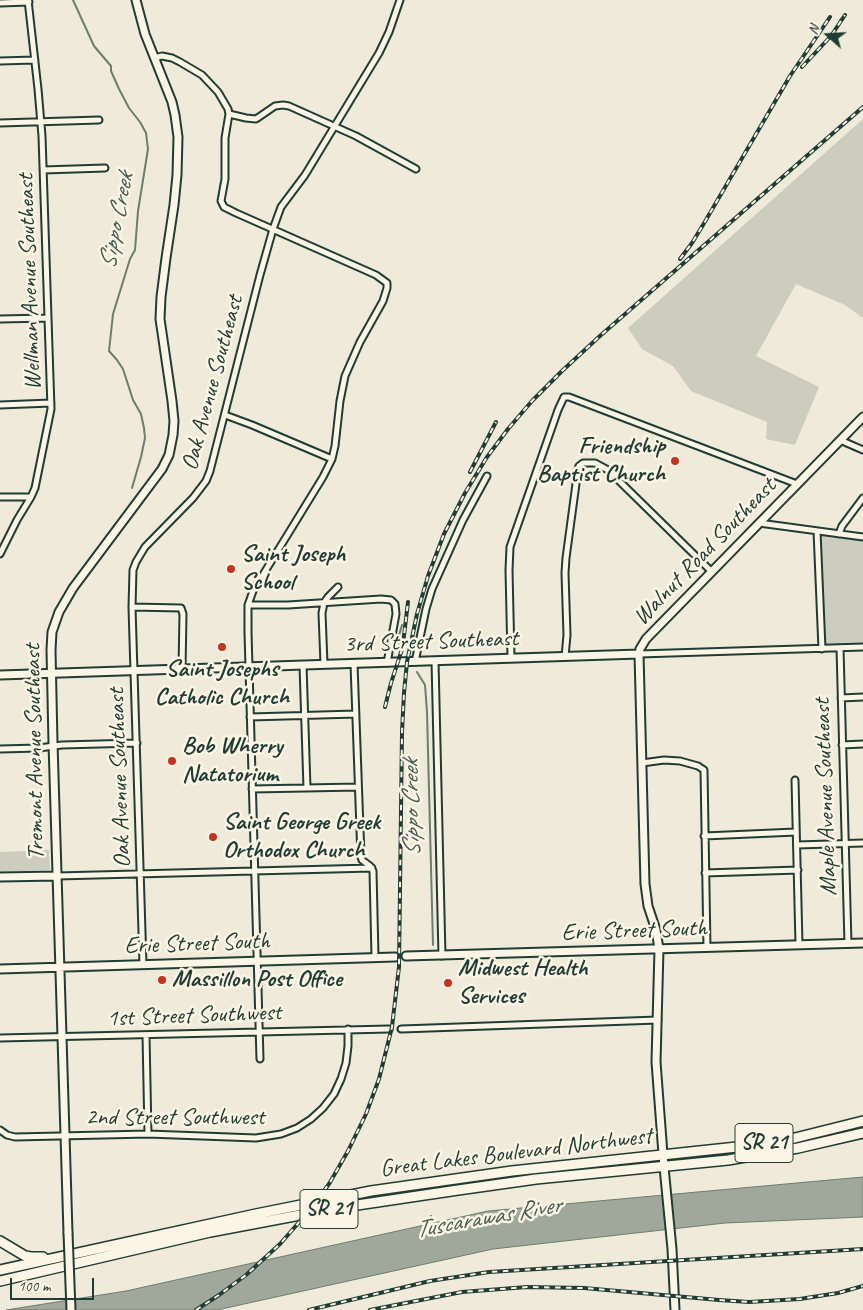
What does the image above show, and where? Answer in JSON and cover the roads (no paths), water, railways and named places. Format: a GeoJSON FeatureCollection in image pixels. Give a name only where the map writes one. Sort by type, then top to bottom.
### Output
{"type":"FeatureCollection","features":[{"type":"Feature","properties":{"kind":"highway","name":"Great Lakes Boulevard Northwest"},"geometry":{"type":"LineString","coordinates":[[0,1270],[371,1191],[512,1171],[737,1148],[814,1134],[862,1122]]}},
{"type":"Feature","properties":{"kind":"highway","name":"Great Lakes Boulevard Northwest"},"geometry":{"type":"LineString","coordinates":[[0,1281],[210,1232],[338,1208],[536,1179],[728,1160],[817,1144],[863,1132]]}},
{"type":"Feature","properties":{"kind":"highway"},"geometry":{"type":"LineString","coordinates":[[0,1241],[32,1257],[85,1252]]}},
{"type":"Feature","properties":{"kind":"street","name":"Tremont Avenue Southeast"},"geometry":{"type":"LineString","coordinates":[[71,1310],[59,967],[51,673],[52,632],[66,598],[80,577],[157,476],[168,455],[172,442],[174,413],[160,307],[178,175],[178,137],[172,102],[141,24],[136,0]]}},
{"type":"Feature","properties":{"kind":"street","name":"Oak Avenue Southeast"},"geometry":{"type":"LineString","coordinates":[[143,965],[132,607],[133,575],[136,562],[145,547],[188,503],[206,481],[213,463],[273,229],[284,202],[305,175],[385,42],[400,0]]}},
{"type":"Feature","properties":{"kind":"street"},"geometry":{"type":"LineString","coordinates":[[0,3],[28,1]]}},
{"type":"Feature","properties":{"kind":"street","name":"Wellman Avenue Southeast"},"geometry":{"type":"LineString","coordinates":[[0,554],[35,488],[49,423],[51,404],[41,122],[28,1]]}},
{"type":"Feature","properties":{"kind":"street"},"geometry":{"type":"LineString","coordinates":[[154,58],[162,56],[172,58],[202,76],[214,87],[228,108],[229,114],[225,138],[226,179],[221,204],[228,210],[376,275],[387,283],[387,290],[383,301],[360,342],[345,376],[332,459],[323,477],[253,591],[248,605],[260,1059]]}},
{"type":"Feature","properties":{"kind":"street"},"geometry":{"type":"LineString","coordinates":[[0,62],[35,60]]}},
{"type":"Feature","properties":{"kind":"street"},"geometry":{"type":"LineString","coordinates":[[229,114],[256,119],[275,106],[284,105],[291,107],[368,142],[416,169]]}},
{"type":"Feature","properties":{"kind":"street"},"geometry":{"type":"LineString","coordinates":[[0,123],[99,120]]}},
{"type":"Feature","properties":{"kind":"street"},"geometry":{"type":"LineString","coordinates":[[43,170],[105,168]]}},
{"type":"Feature","properties":{"kind":"street"},"geometry":{"type":"LineString","coordinates":[[0,319],[48,318]]}},
{"type":"Feature","properties":{"kind":"street"},"geometry":{"type":"LineString","coordinates":[[512,658],[510,547],[564,397],[797,484]]}},
{"type":"Feature","properties":{"kind":"street"},"geometry":{"type":"LineString","coordinates":[[0,405],[51,404]]}},
{"type":"Feature","properties":{"kind":"street"},"geometry":{"type":"LineString","coordinates":[[225,415],[332,459]]}},
{"type":"Feature","properties":{"kind":"street","name":"Walnut Road Southeast"},"geometry":{"type":"LineString","coordinates":[[675,1310],[672,1249],[656,1062],[659,949],[646,890],[640,649],[646,639],[863,417]]}},
{"type":"Feature","properties":{"kind":"street"},"geometry":{"type":"LineString","coordinates":[[840,440],[863,450]]}},
{"type":"Feature","properties":{"kind":"street"},"geometry":{"type":"LineString","coordinates":[[565,657],[567,636],[566,558],[578,469],[581,464],[590,462],[608,470],[712,572]]}},
{"type":"Feature","properties":{"kind":"street"},"geometry":{"type":"LineString","coordinates":[[415,662],[426,609],[435,582],[463,520],[487,476]]}},
{"type":"Feature","properties":{"kind":"street"},"geometry":{"type":"LineString","coordinates":[[0,497],[31,497]]}},
{"type":"Feature","properties":{"kind":"street"},"geometry":{"type":"LineString","coordinates":[[839,534],[842,526],[863,498]]}},
{"type":"Feature","properties":{"kind":"street"},"geometry":{"type":"LineString","coordinates":[[758,523],[863,536]]}},
{"type":"Feature","properties":{"kind":"street"},"geometry":{"type":"LineString","coordinates":[[817,531],[822,649]]}},
{"type":"Feature","properties":{"kind":"street"},"geometry":{"type":"LineString","coordinates":[[324,664],[322,613],[324,603],[338,587]]}},
{"type":"Feature","properties":{"kind":"street"},"geometry":{"type":"LineString","coordinates":[[248,605],[288,605],[381,599],[392,601],[396,606],[396,614],[387,663]]}},
{"type":"Feature","properties":{"kind":"street"},"geometry":{"type":"LineString","coordinates":[[132,607],[181,608],[182,669]]}},
{"type":"Feature","properties":{"kind":"street","name":"3rd Street Southeast"},"geometry":{"type":"LineString","coordinates":[[0,675],[863,647]]}},
{"type":"Feature","properties":{"kind":"street","name":"Maple Avenue Southeast"},"geometry":{"type":"LineString","coordinates":[[840,648],[848,944]]}},
{"type":"Feature","properties":{"kind":"street"},"geometry":{"type":"LineString","coordinates":[[435,661],[442,956]]}},
{"type":"Feature","properties":{"kind":"street"},"geometry":{"type":"LineString","coordinates":[[354,664],[361,856],[364,862],[372,868]]}},
{"type":"Feature","properties":{"kind":"street"},"geometry":{"type":"LineString","coordinates":[[304,665],[307,788]]}},
{"type":"Feature","properties":{"kind":"street"},"geometry":{"type":"LineString","coordinates":[[841,698],[863,697]]}},
{"type":"Feature","properties":{"kind":"street"},"geometry":{"type":"LineString","coordinates":[[250,717],[356,714]]}},
{"type":"Feature","properties":{"kind":"street"},"geometry":{"type":"LineString","coordinates":[[0,749],[136,743]]}},
{"type":"Feature","properties":{"kind":"street"},"geometry":{"type":"LineString","coordinates":[[842,745],[863,744]]}},
{"type":"Feature","properties":{"kind":"street"},"geometry":{"type":"LineString","coordinates":[[642,763],[672,760],[688,763],[703,769],[707,948]]}},
{"type":"Feature","properties":{"kind":"street"},"geometry":{"type":"LineString","coordinates":[[795,780],[800,945]]}},
{"type":"Feature","properties":{"kind":"street"},"geometry":{"type":"LineString","coordinates":[[252,789],[358,786]]}},
{"type":"Feature","properties":{"kind":"street"},"geometry":{"type":"LineString","coordinates":[[704,836],[796,832]]}},
{"type":"Feature","properties":{"kind":"street"},"geometry":{"type":"LineString","coordinates":[[797,845],[863,843]]}},
{"type":"Feature","properties":{"kind":"street"},"geometry":{"type":"LineString","coordinates":[[0,878],[372,868]]}},
{"type":"Feature","properties":{"kind":"street"},"geometry":{"type":"LineString","coordinates":[[372,868],[375,958]]}},
{"type":"Feature","properties":{"kind":"street"},"geometry":{"type":"LineString","coordinates":[[705,873],[798,870]]}},
{"type":"Feature","properties":{"kind":"street","name":"Erie Street South"},"geometry":{"type":"LineString","coordinates":[[406,956],[863,944]]}},
{"type":"Feature","properties":{"kind":"street","name":"Erie Street South"},"geometry":{"type":"LineString","coordinates":[[0,969],[396,957]]}},
{"type":"Feature","properties":{"kind":"street"},"geometry":{"type":"LineString","coordinates":[[401,1028],[658,1020]]}},
{"type":"Feature","properties":{"kind":"street","name":"2nd Street Southwest"},"geometry":{"type":"LineString","coordinates":[[0,1130],[6,1135],[15,1137],[148,1134],[264,1138],[289,1132],[318,1114],[329,1101],[341,1079],[347,1055],[348,1029]]}},
{"type":"Feature","properties":{"kind":"street","name":"1st Street Southwest"},"geometry":{"type":"LineString","coordinates":[[0,1038],[389,1029]]}},
{"type":"Feature","properties":{"kind":"street"},"geometry":{"type":"LineString","coordinates":[[146,1035],[148,1134]]}},
{"type":"Feature","properties":{"kind":"water","name":"Tuscarawas River"},"geometry":{"type":"Polygon","coordinates":[[[863,1177],[863,1217],[725,1223],[493,1249],[217,1310],[6,1310],[126,1291],[488,1211],[863,1177]]]}},
{"type":"Feature","properties":{"kind":"waterway","name":"Sippo Creek"},"geometry":{"type":"LineString","coordinates":[[73,0],[94,46],[111,66],[111,71],[119,89],[146,133],[148,149],[138,211],[135,250],[130,259],[113,314],[109,351],[123,369],[133,400],[141,414],[144,428],[145,438],[132,488]]}},
{"type":"Feature","properties":{"kind":"waterway","name":"Sippo Creek"},"geometry":{"type":"LineString","coordinates":[[399,649],[398,639],[402,625]]}},
{"type":"Feature","properties":{"kind":"waterway","name":"Sippo Creek"},"geometry":{"type":"LineString","coordinates":[[417,672],[425,685],[427,712],[433,945]]}},
{"type":"Feature","properties":{"kind":"waterway","name":"Sippo Creek"},"geometry":{"type":"LineString","coordinates":[[431,1216],[434,1225]]}},
{"type":"Feature","properties":{"kind":"tunnel"},"geometry":{"type":"LineString","coordinates":[[389,1029],[401,1029]]}},
{"type":"Feature","properties":{"kind":"railway"},"geometry":{"type":"LineString","coordinates":[[802,67],[831,36],[845,15]]}},
{"type":"Feature","properties":{"kind":"railway"},"geometry":{"type":"LineString","coordinates":[[680,259],[703,225],[790,76],[830,17]]}},
{"type":"Feature","properties":{"kind":"railway"},"geometry":{"type":"LineString","coordinates":[[196,1310],[246,1275],[280,1244],[308,1212],[329,1184],[348,1151],[366,1114],[379,1079],[392,1027],[399,967],[402,732],[407,662],[417,614],[428,576],[444,534],[465,493],[487,457],[508,429],[532,401],[562,371],[863,107]]}},
{"type":"Feature","properties":{"kind":"railway"},"geometry":{"type":"LineString","coordinates":[[470,472],[496,422]]}},
{"type":"Feature","properties":{"kind":"railway"},"geometry":{"type":"LineString","coordinates":[[403,644],[408,602]]}},
{"type":"Feature","properties":{"kind":"railway"},"geometry":{"type":"LineString","coordinates":[[385,707],[405,640]]}},
{"type":"Feature","properties":{"kind":"railway"},"geometry":{"type":"LineString","coordinates":[[309,1310],[430,1281],[489,1272],[863,1249]]}},
{"type":"Feature","properties":{"kind":"railway"},"geometry":{"type":"LineString","coordinates":[[370,1310],[462,1292],[527,1287],[584,1288],[749,1302],[800,1299],[838,1293],[863,1286]]}},
{"type":"Feature","properties":{"kind":"place","name":"Friendship Baptist Church"},"geometry":{"type":"Point","coordinates":[675,461]}},
{"type":"Feature","properties":{"kind":"place","name":"Saint Joseph School"},"geometry":{"type":"Point","coordinates":[231,569]}},
{"type":"Feature","properties":{"kind":"place","name":"Saint Josephs Catholic Church"},"geometry":{"type":"Point","coordinates":[222,647]}},
{"type":"Feature","properties":{"kind":"place","name":"Bob Wherry Natatorium"},"geometry":{"type":"Point","coordinates":[172,761]}},
{"type":"Feature","properties":{"kind":"place","name":"Saint George Greek Orthodox Church"},"geometry":{"type":"Point","coordinates":[213,837]}},
{"type":"Feature","properties":{"kind":"place","name":"Massillon Post Office"},"geometry":{"type":"Point","coordinates":[162,980]}},
{"type":"Feature","properties":{"kind":"place","name":"Midwest Health Services"},"geometry":{"type":"Point","coordinates":[448,983]}}]}
